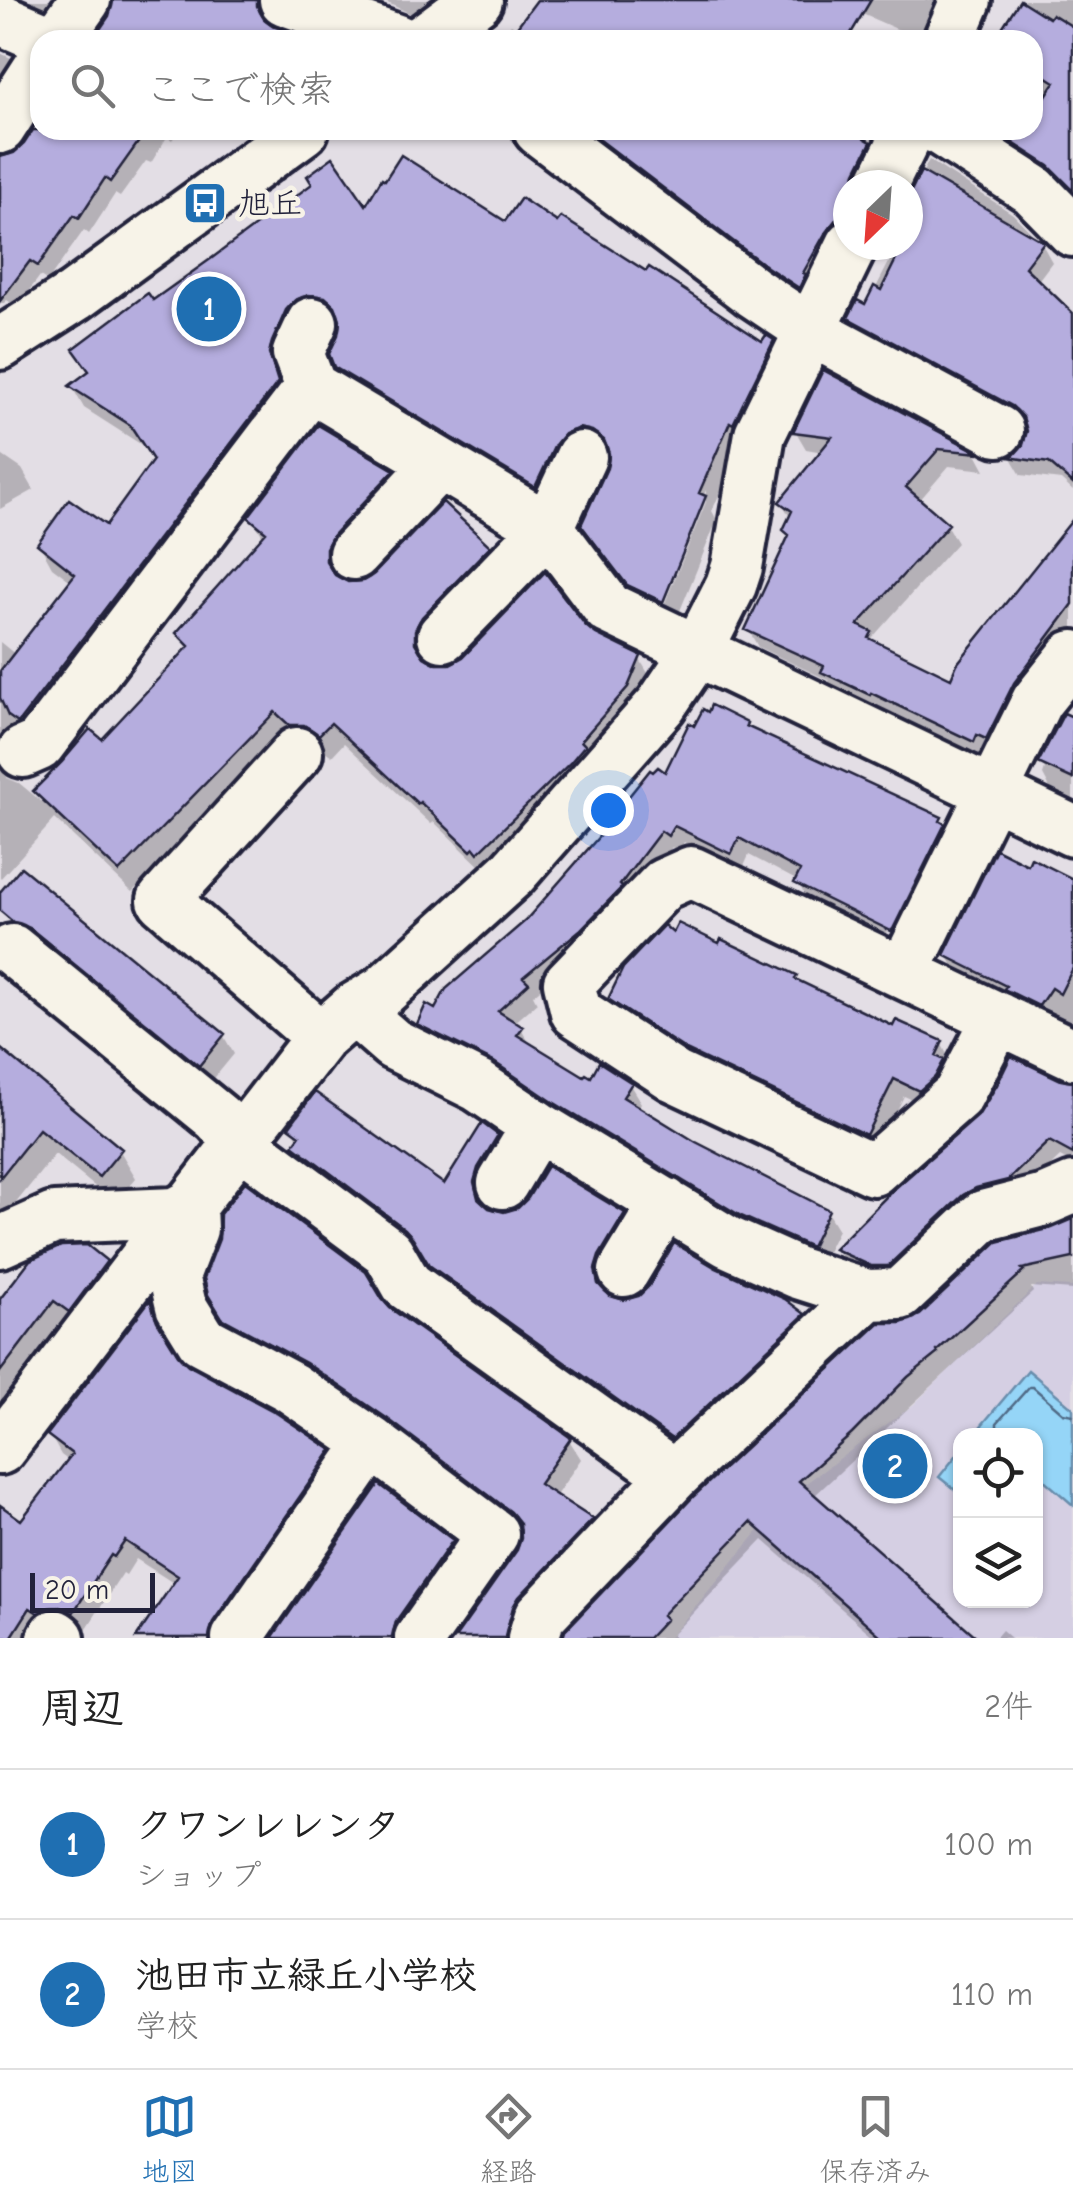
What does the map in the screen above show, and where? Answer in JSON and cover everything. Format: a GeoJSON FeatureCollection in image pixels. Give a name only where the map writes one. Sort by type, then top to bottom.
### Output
{"type":"FeatureCollection","features":[{"type":"Feature","properties":{"kind":"street"},"geometry":{"type":"LineString","coordinates":[[64,30],[84,0]]}},
{"type":"Feature","properties":{"kind":"street"},"geometry":{"type":"LineString","coordinates":[[285,0],[370,30]]}},
{"type":"Feature","properties":{"kind":"street"},"geometry":{"type":"LineString","coordinates":[[436,30],[477,0]]}},
{"type":"Feature","properties":{"kind":"street"},"geometry":{"type":"LineString","coordinates":[[953,30],[966,0]]}},
{"type":"Feature","properties":{"kind":"street"},"geometry":{"type":"LineString","coordinates":[[0,19],[30,32]]}},
{"type":"Feature","properties":{"kind":"street"},"geometry":{"type":"LineString","coordinates":[[0,128],[30,82]]}},
{"type":"Feature","properties":{"kind":"street"},"geometry":{"type":"LineString","coordinates":[[0,344],[74,296],[288,140]]}},
{"type":"Feature","properties":{"kind":"street"},"geometry":{"type":"LineString","coordinates":[[552,140],[750,290],[810,330],[998,431]]}},
{"type":"Feature","properties":{"kind":"street"},"geometry":{"type":"LineString","coordinates":[[889,170],[904,140]]}},
{"type":"Feature","properties":{"kind":"street"},"geometry":{"type":"LineString","coordinates":[[956,140],[1034,190],[1073,231]]}},
{"type":"Feature","properties":{"kind":"street"},"geometry":{"type":"LineString","coordinates":[[0,1450],[183,1209],[337,1023],[383,991],[512,874],[661,705],[698,650],[731,585],[760,434],[845,260]]}},
{"type":"Feature","properties":{"kind":"street"},"geometry":{"type":"LineString","coordinates":[[312,323],[298,353],[311,387],[548,528],[608,608],[1073,831]]}},
{"type":"Feature","properties":{"kind":"street"},"geometry":{"type":"LineString","coordinates":[[13,748],[39,745],[311,387]]}},
{"type":"Feature","properties":{"kind":"street"},"geometry":{"type":"LineString","coordinates":[[443,636],[548,528],[581,457]]}},
{"type":"Feature","properties":{"kind":"street"},"geometry":{"type":"LineString","coordinates":[[354,554],[439,464]]}},
{"type":"Feature","properties":{"kind":"street"},"geometry":{"type":"LineString","coordinates":[[904,972],[1037,701],[1067,672]]}},
{"type":"Feature","properties":{"kind":"street"},"geometry":{"type":"LineString","coordinates":[[297,753],[163,900],[337,1023],[392,1044],[478,1086],[728,1242],[798,1273],[868,1295],[900,1294],[983,1216],[1045,1200],[1073,1188]]}},
{"type":"Feature","properties":{"kind":"street"},"geometry":{"type":"LineString","coordinates":[[998,1018],[958,1095],[873,1170],[674,1076],[576,1012],[569,983],[664,884],[691,872],[904,972],[1073,1054]]}},
{"type":"Feature","properties":{"kind":"street"},"geometry":{"type":"LineString","coordinates":[[12,950],[218,1118],[240,1142],[388,1252],[407,1285],[674,1476]]}},
{"type":"Feature","properties":{"kind":"street"},"geometry":{"type":"LineString","coordinates":[[503,1183],[537,1126]]}},
{"type":"Feature","properties":{"kind":"street"},"geometry":{"type":"LineString","coordinates":[[624,1271],[665,1203]]}},
{"type":"Feature","properties":{"kind":"street"},"geometry":{"type":"LineString","coordinates":[[0,1242],[54,1218],[183,1209]]}},
{"type":"Feature","properties":{"kind":"street"},"geometry":{"type":"LineString","coordinates":[[183,1209],[192,1229],[174,1276],[181,1306],[202,1340],[290,1388],[372,1443],[493,1534],[420,1638]]}},
{"type":"Feature","properties":{"kind":"street"},"geometry":{"type":"LineString","coordinates":[[533,1638],[540,1616],[587,1596],[674,1476],[868,1295]]}},
{"type":"Feature","properties":{"kind":"street"},"geometry":{"type":"LineString","coordinates":[[237,1638],[372,1443]]}},
{"type":"Feature","properties":{"kind":"shaded area"},"geometry":{"type":"Polygon","coordinates":[[[1037,1285],[1073,1287],[1073,1638],[669,1638],[787,1497],[913,1405],[1037,1285]]]}},
{"type":"Feature","properties":{"kind":"water"},"geometry":{"type":"Polygon","coordinates":[[[1028,1370],[1073,1408],[1073,1505],[1043,1479],[1043,1428],[981,1426],[1028,1370]]]}},
{"type":"Feature","properties":{"kind":"water"},"geometry":{"type":"Polygon","coordinates":[[[953,1460],[953,1488],[939,1477],[953,1460]]]}},
{"type":"Feature","properties":{"kind":"building"},"geometry":{"type":"Polygon","coordinates":[[[113,0],[257,0],[264,19],[284,30],[99,30],[113,0]]]}},
{"type":"Feature","properties":{"kind":"building"},"geometry":{"type":"Polygon","coordinates":[[[537,0],[871,0],[853,30],[514,30],[537,0]]]}},
{"type":"Feature","properties":{"kind":"building"},"geometry":{"type":"Polygon","coordinates":[[[1020,0],[1073,27],[1073,190],[1049,166],[1009,140],[1043,140],[1043,100],[1055,82],[1043,74],[1043,30],[1000,30],[1020,0]]]}},
{"type":"Feature","properties":{"kind":"building"},"geometry":{"type":"Polygon","coordinates":[[[30,135],[30,140],[140,140],[110,182],[105,178],[79,218],[74,215],[38,266],[30,261],[0,301],[0,157],[14,153],[30,135]]]}},
{"type":"Feature","properties":{"kind":"building"},"geometry":{"type":"Polygon","coordinates":[[[600,140],[871,142],[857,170],[833,170],[833,223],[803,273],[806,274],[799,288],[600,140]]]}},
{"type":"Feature","properties":{"kind":"building"},"geometry":{"type":"Polygon","coordinates":[[[401,155],[505,221],[521,198],[557,222],[561,217],[646,271],[649,267],[762,341],[766,335],[774,340],[733,424],[730,422],[699,493],[706,496],[663,602],[627,585],[581,525],[607,468],[609,454],[604,440],[579,428],[564,434],[535,487],[334,367],[329,354],[340,320],[335,306],[325,297],[309,295],[295,300],[286,310],[272,342],[269,353],[278,382],[18,723],[8,716],[0,698],[0,671],[75,574],[37,544],[69,499],[106,525],[153,460],[130,425],[69,386],[89,371],[73,349],[148,293],[153,300],[212,258],[312,184],[307,176],[333,157],[366,205],[401,155]]]}},
{"type":"Feature","properties":{"kind":"building"},"geometry":{"type":"Polygon","coordinates":[[[923,172],[1044,242],[1025,267],[1073,313],[1073,484],[1049,463],[1008,457],[1023,445],[1027,431],[1023,417],[1012,406],[848,318],[857,300],[865,304],[874,286],[881,290],[896,260],[923,260],[923,172]]]}},
{"type":"Feature","properties":{"kind":"building"},"geometry":{"type":"Polygon","coordinates":[[[823,370],[979,453],[939,449],[906,487],[949,524],[858,625],[872,632],[869,638],[951,678],[957,664],[1073,519],[1073,604],[1014,683],[986,739],[977,735],[974,742],[870,695],[821,672],[824,666],[745,630],[789,535],[783,530],[792,511],[779,502],[832,437],[793,432],[823,370]]]}},
{"type":"Feature","properties":{"kind":"building"},"geometry":{"type":"Polygon","coordinates":[[[318,425],[394,470],[333,535],[326,548],[326,561],[335,575],[348,582],[363,581],[374,574],[443,502],[490,546],[422,617],[415,630],[415,643],[424,657],[437,664],[450,664],[463,657],[545,572],[586,626],[641,656],[628,687],[581,741],[585,745],[570,763],[478,853],[474,848],[471,851],[331,723],[319,735],[304,725],[289,725],[275,712],[119,872],[33,791],[90,729],[102,739],[189,646],[176,633],[266,532],[248,517],[318,425]]]}},
{"type":"Feature","properties":{"kind":"building"},"geometry":{"type":"Polygon","coordinates":[[[711,705],[747,723],[746,726],[942,817],[940,821],[945,824],[893,929],[794,883],[800,871],[739,838],[731,854],[674,826],[668,836],[661,831],[622,887],[580,930],[523,977],[529,983],[498,1011],[523,1027],[517,1035],[584,1076],[591,1077],[599,1062],[632,1083],[623,1097],[696,1142],[829,1210],[811,1247],[741,1216],[494,1062],[417,1024],[426,1004],[435,1009],[446,989],[525,921],[616,817],[650,770],[658,767],[665,772],[689,723],[694,726],[703,709],[708,712],[711,705]]]}},
{"type":"Feature","properties":{"kind":"building"},"geometry":{"type":"Polygon","coordinates":[[[1064,713],[1073,717],[1073,779],[1038,763],[1064,713]]]}},
{"type":"Feature","properties":{"kind":"building"},"geometry":{"type":"Polygon","coordinates":[[[996,849],[1028,865],[1031,858],[1073,879],[1073,968],[1060,994],[1051,988],[1039,1006],[944,955],[996,849]]]}},
{"type":"Feature","properties":{"kind":"building"},"geometry":{"type":"Polygon","coordinates":[[[21,867],[225,1034],[199,1066],[30,928],[13,922],[0,911],[0,892],[21,867]]]}},
{"type":"Feature","properties":{"kind":"building"},"geometry":{"type":"Polygon","coordinates":[[[678,923],[797,975],[795,979],[893,1026],[896,1020],[943,1041],[936,1056],[944,1060],[935,1077],[919,1091],[894,1079],[866,1135],[688,1051],[608,999],[623,968],[664,925],[673,933],[678,923]]]}},
{"type":"Feature","properties":{"kind":"building"},"geometry":{"type":"Polygon","coordinates":[[[0,1048],[122,1149],[99,1177],[39,1129],[0,1178],[0,1048]]]}},
{"type":"Feature","properties":{"kind":"building"},"geometry":{"type":"Polygon","coordinates":[[[1011,1056],[1073,1082],[1073,1154],[1049,1141],[1008,1180],[963,1195],[888,1266],[871,1266],[834,1249],[892,1191],[978,1116],[1011,1056]]]}},
{"type":"Feature","properties":{"kind":"building"},"geometry":{"type":"Polygon","coordinates":[[[315,1092],[444,1184],[482,1123],[498,1135],[474,1182],[478,1198],[489,1208],[504,1212],[518,1208],[547,1166],[625,1213],[595,1269],[598,1284],[610,1296],[624,1300],[639,1296],[674,1243],[716,1268],[785,1299],[805,1314],[672,1439],[429,1265],[405,1229],[293,1145],[300,1135],[289,1127],[315,1092]]]}},
{"type":"Feature","properties":{"kind":"building"},"geometry":{"type":"Polygon","coordinates":[[[245,1182],[366,1272],[390,1308],[571,1438],[539,1484],[593,1519],[519,1597],[505,1638],[455,1638],[517,1550],[520,1523],[511,1512],[306,1363],[222,1318],[208,1295],[204,1278],[219,1239],[220,1214],[245,1182]]]}},
{"type":"Feature","properties":{"kind":"building"},"geometry":{"type":"Polygon","coordinates":[[[1073,1219],[1073,1258],[1022,1269],[938,1353],[799,1481],[978,1638],[883,1638],[751,1522],[662,1615],[666,1619],[648,1638],[563,1638],[565,1631],[694,1496],[879,1323],[901,1323],[920,1315],[997,1242],[1073,1219]]]}},
{"type":"Feature","properties":{"kind":"building"},"geometry":{"type":"Polygon","coordinates":[[[87,1245],[107,1261],[69,1312],[54,1301],[0,1372],[0,1299],[30,1260],[61,1246],[87,1245]]]}},
{"type":"Feature","properties":{"kind":"building"},"geometry":{"type":"Polygon","coordinates":[[[150,1300],[157,1321],[188,1365],[275,1412],[332,1450],[213,1622],[209,1638],[136,1638],[178,1576],[125,1541],[114,1557],[111,1555],[73,1613],[59,1607],[38,1613],[30,1608],[11,1638],[0,1638],[0,1505],[21,1520],[72,1454],[47,1435],[150,1300]]]}},
{"type":"Feature","properties":{"kind":"building"},"geometry":{"type":"Polygon","coordinates":[[[379,1484],[453,1540],[396,1621],[392,1638],[272,1638],[379,1484]]]}},
{"type":"Feature","properties":{"kind":"place","name":"旭丘"},"geometry":{"type":"Point","coordinates":[205,203]}},
{"type":"Feature","properties":{"kind":"place","name":"クワンレレンタ"},"geometry":{"type":"Point","coordinates":[209,309]}},
{"type":"Feature","properties":{"kind":"place","name":"池田市立緑丘小学校"},"geometry":{"type":"Point","coordinates":[895,1466]}}]}
